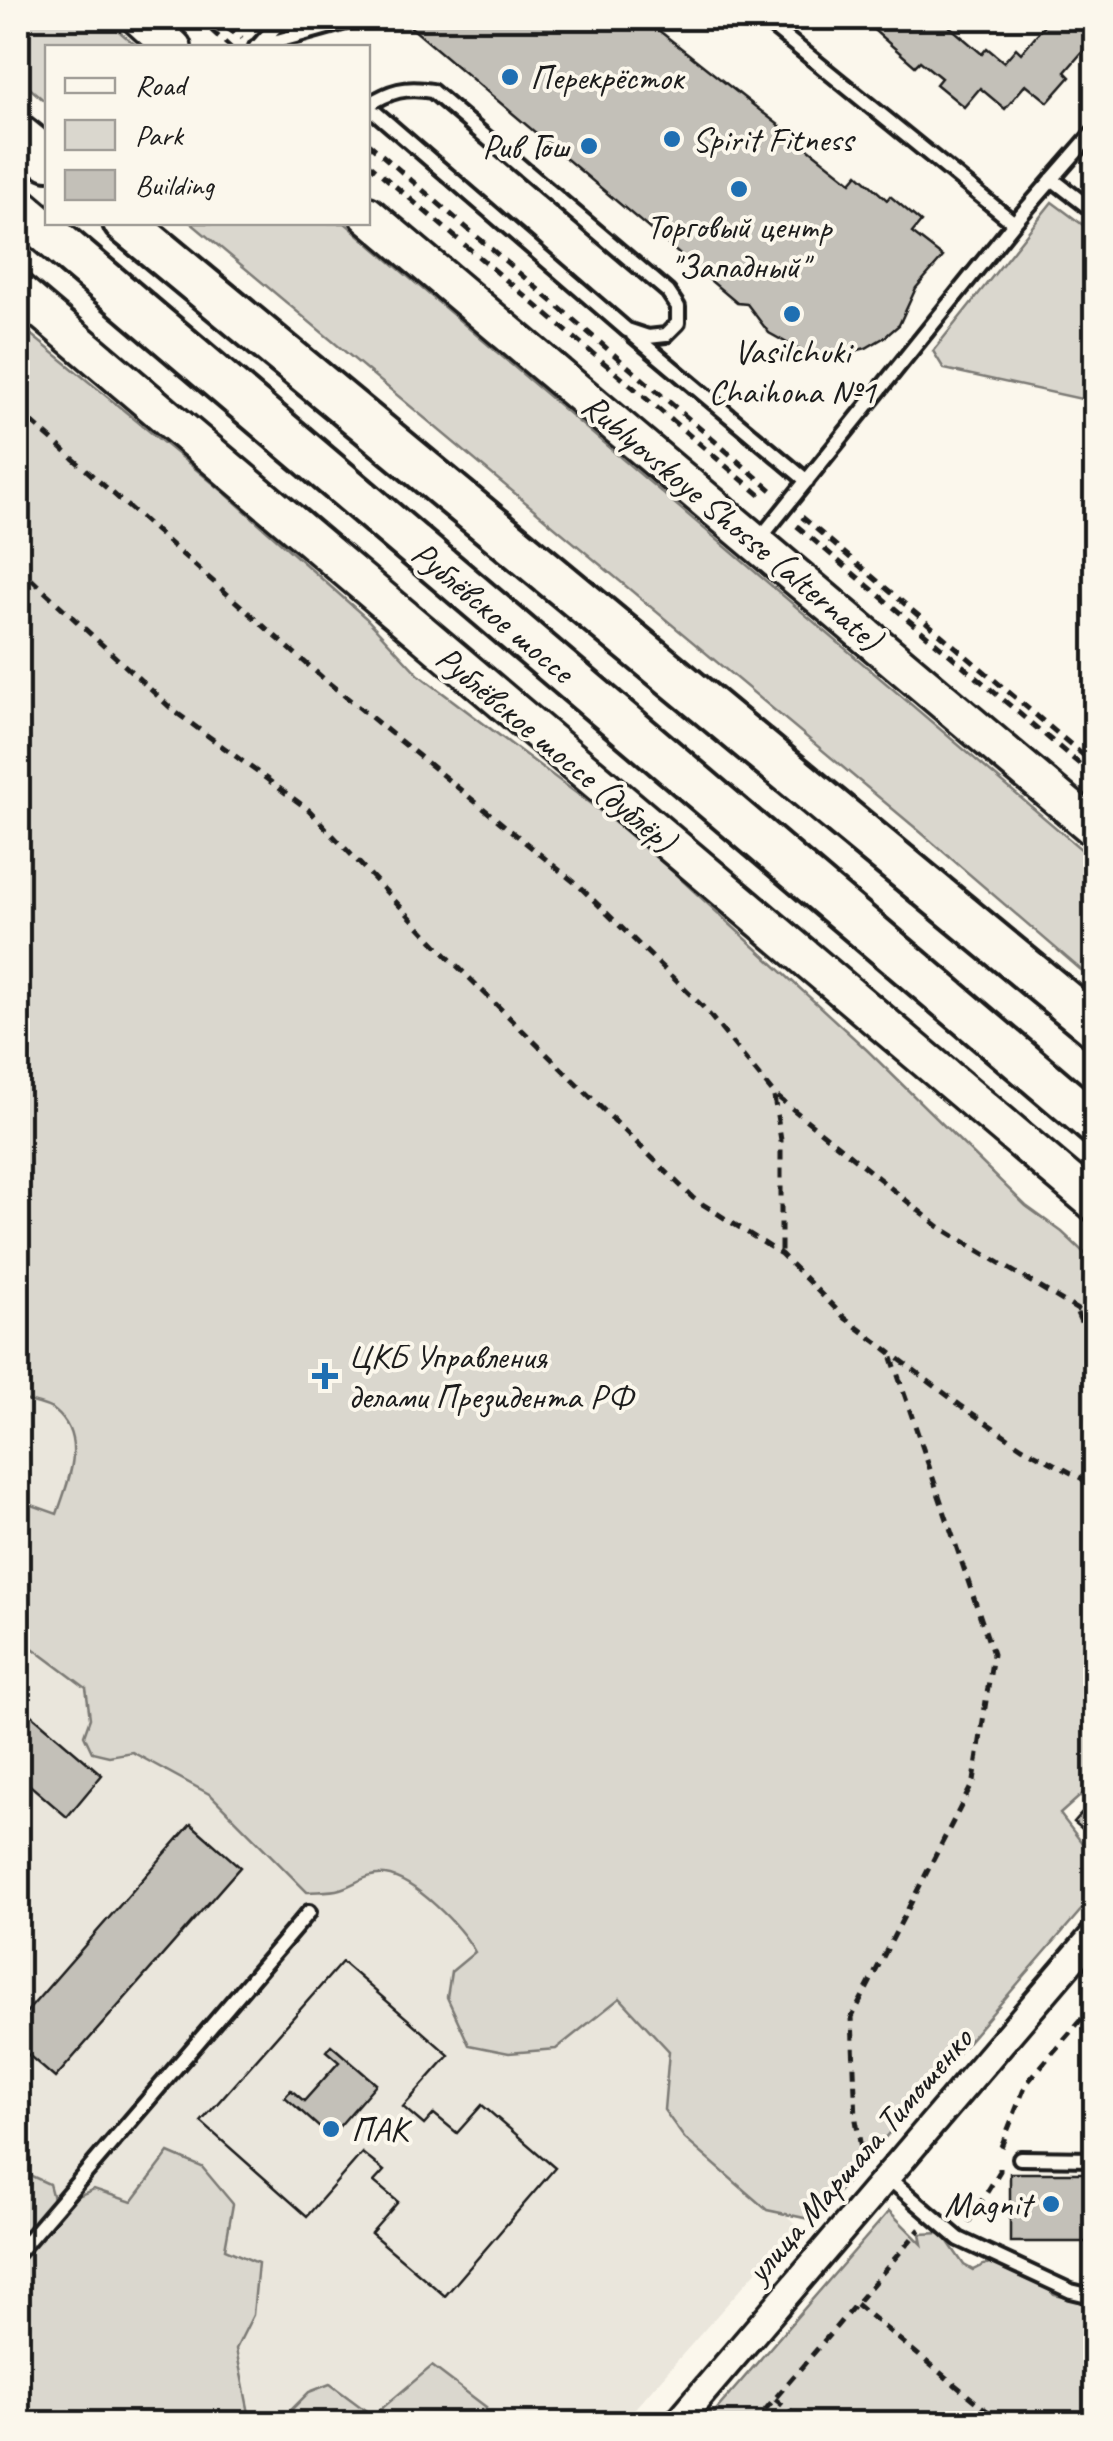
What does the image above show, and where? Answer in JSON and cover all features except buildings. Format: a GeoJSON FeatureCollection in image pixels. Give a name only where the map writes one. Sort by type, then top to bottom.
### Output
{"type":"FeatureCollection","features":[{"type":"Feature","properties":{"kind":"main road"},"geometry":{"type":"LineString","coordinates":[[140,18],[170,45]]}},
{"type":"Feature","properties":{"kind":"main road"},"geometry":{"type":"LineString","coordinates":[[18,134],[45,156]]}},
{"type":"Feature","properties":{"kind":"main road","name":"Рублёвское шоссе"},"geometry":{"type":"LineString","coordinates":[[18,208],[1096,1126]]}},
{"type":"Feature","properties":{"kind":"main road","name":"Rublyovskoye Shosse (alternate)"},"geometry":{"type":"LineString","coordinates":[[370,218],[1096,830]]}},
{"type":"Feature","properties":{"kind":"main road","name":"Рублёвское шоссе"},"geometry":{"type":"LineString","coordinates":[[128,225],[1096,1028]]}},
{"type":"Feature","properties":{"kind":"main road","name":"Рублёвское шоссе (дублёр)"},"geometry":{"type":"LineString","coordinates":[[18,292],[1096,1204]]}},
{"type":"Feature","properties":{"kind":"street","name":"улица Маршала Тимошенко"},"geometry":{"type":"LineString","coordinates":[[676,2424],[876,2173],[1096,1932]]}},
{"type":"Feature","properties":{"kind":"lane"},"geometry":{"type":"LineString","coordinates":[[258,45],[283,18]]}},
{"type":"Feature","properties":{"kind":"lane"},"geometry":{"type":"LineString","coordinates":[[263,45],[360,18]]}},
{"type":"Feature","properties":{"kind":"lane"},"geometry":{"type":"LineString","coordinates":[[762,18],[1014,223]]}},
{"type":"Feature","properties":{"kind":"lane"},"geometry":{"type":"LineString","coordinates":[[370,106],[386,94],[410,86],[432,91],[668,292],[678,307],[678,323],[666,335],[648,336],[627,330]]}},
{"type":"Feature","properties":{"kind":"lane"},"geometry":{"type":"LineString","coordinates":[[370,109],[807,481]]}},
{"type":"Feature","properties":{"kind":"lane"},"geometry":{"type":"LineString","coordinates":[[756,542],[1014,223],[1096,128]]}},
{"type":"Feature","properties":{"kind":"lane"},"geometry":{"type":"LineString","coordinates":[[1052,179],[1096,213]]}},
{"type":"Feature","properties":{"kind":"lane"},"geometry":{"type":"LineString","coordinates":[[18,2252],[309,1912]]}},
{"type":"Feature","properties":{"kind":"lane"},"geometry":{"type":"LineString","coordinates":[[1020,2158],[1096,2159]]}},
{"type":"Feature","properties":{"kind":"lane"},"geometry":{"type":"LineString","coordinates":[[876,2173],[959,2238],[1071,2291],[1096,2298]]}},
{"type":"Feature","properties":{"kind":"path"},"geometry":{"type":"LineString","coordinates":[[198,18],[228,45]]}},
{"type":"Feature","properties":{"kind":"path"},"geometry":{"type":"LineString","coordinates":[[212,18],[253,45]]}},
{"type":"Feature","properties":{"kind":"path"},"geometry":{"type":"LineString","coordinates":[[370,145],[1096,778]]}},
{"type":"Feature","properties":{"kind":"path"},"geometry":{"type":"LineString","coordinates":[[370,165],[1096,766]]}},
{"type":"Feature","properties":{"kind":"path"},"geometry":{"type":"LineString","coordinates":[[18,410],[324,679],[580,886],[703,1007],[774,1094],[938,1226],[1096,1321]]}},
{"type":"Feature","properties":{"kind":"path"},"geometry":{"type":"LineString","coordinates":[[18,567],[174,711],[309,810],[462,971],[693,1198],[781,1254],[846,1318],[890,1352],[1022,1447],[1096,1490]]}},
{"type":"Feature","properties":{"kind":"path"},"geometry":{"type":"LineString","coordinates":[[774,1094],[781,1140],[781,1254]]}},
{"type":"Feature","properties":{"kind":"path"},"geometry":{"type":"LineString","coordinates":[[1076,1311],[1096,1356]]}},
{"type":"Feature","properties":{"kind":"path"},"geometry":{"type":"LineString","coordinates":[[876,2173],[856,2120],[852,2017],[974,1781],[993,1654],[890,1352]]}},
{"type":"Feature","properties":{"kind":"path"},"geometry":{"type":"LineString","coordinates":[[959,2238],[1000,2171],[1001,2146],[1026,2084],[1096,2002]]}},
{"type":"Feature","properties":{"kind":"path"},"geometry":{"type":"LineString","coordinates":[[753,2424],[932,2216]]}},
{"type":"Feature","properties":{"kind":"path"},"geometry":{"type":"LineString","coordinates":[[856,2304],[1003,2424]]}},
{"type":"Feature","properties":{"kind":"path"},"geometry":{"type":"LineString","coordinates":[[775,2399],[806,2424]]}},
{"type":"Feature","properties":{"kind":"shaded area","name":"ЦКБ Управления делами Президента РФ"},"geometry":{"type":"Polygon","coordinates":[[[18,658],[745,2178],[797,2225],[622,2423],[18,2423],[18,658]]]}},
{"type":"Feature","properties":{"kind":"green space"},"geometry":{"type":"Polygon","coordinates":[[[18,18],[103,18],[136,45],[45,45],[45,101],[18,78],[18,18]]]}},
{"type":"Feature","properties":{"kind":"green space"},"geometry":{"type":"Polygon","coordinates":[[[1052,202],[1095,234],[1095,402],[944,369],[933,351],[1052,202]]]}},
{"type":"Feature","properties":{"kind":"green space"},"geometry":{"type":"Polygon","coordinates":[[[193,225],[347,225],[1095,861],[1095,982],[193,225]]]}},
{"type":"Feature","properties":{"kind":"green space"},"geometry":{"type":"Polygon","coordinates":[[[18,324],[225,493],[366,618],[419,675],[636,838],[867,1050],[1026,1206],[1095,1263],[1095,1783],[1060,1814],[1095,1860],[1095,1894],[814,2220],[767,2210],[685,2139],[664,2110],[669,2051],[620,1998],[556,2049],[509,2053],[469,2045],[447,1997],[451,1972],[475,1952],[436,1906],[410,1885],[385,1875],[367,1877],[336,1890],[307,1892],[211,1795],[132,1752],[109,1756],[92,1752],[84,1735],[90,1718],[86,1688],[18,1637],[18,1500],[57,1514],[70,1474],[73,1447],[65,1422],[55,1411],[18,1398],[18,324]]]}},
{"type":"Feature","properties":{"kind":"green space"},"geometry":{"type":"Polygon","coordinates":[[[169,2153],[202,2167],[233,2204],[225,2249],[258,2263],[253,2315],[236,2349],[251,2423],[24,2424],[18,2418],[18,2176],[23,2172],[49,2184],[55,2206],[94,2189],[132,2202],[169,2153]]]}},
{"type":"Feature","properties":{"kind":"green space"},"geometry":{"type":"Polygon","coordinates":[[[889,2211],[922,2244],[920,2234],[942,2233],[964,2265],[973,2270],[997,2263],[1020,2270],[1054,2295],[1095,2304],[1095,2423],[704,2424],[889,2211]]]}},
{"type":"Feature","properties":{"kind":"green space"},"geometry":{"type":"Polygon","coordinates":[[[432,2366],[486,2407],[472,2423],[290,2423],[291,2410],[309,2392],[330,2384],[373,2416],[432,2366]]]}},
{"type":"Feature","properties":{"kind":"place","name":"Перекрёсток"},"geometry":{"type":"Point","coordinates":[510,77]}},
{"type":"Feature","properties":{"kind":"place","name":"Spirit Fitness"},"geometry":{"type":"Point","coordinates":[672,139]}},
{"type":"Feature","properties":{"kind":"place","name":"Рив Гош"},"geometry":{"type":"Point","coordinates":[589,146]}},
{"type":"Feature","properties":{"kind":"place","name":"Торговый центр \"Западный\""},"geometry":{"type":"Point","coordinates":[739,189]}},
{"type":"Feature","properties":{"kind":"place","name":"Vasilchuki Chaihona №1"},"geometry":{"type":"Point","coordinates":[792,314]}},
{"type":"Feature","properties":{"kind":"place","name":"ЦКБ Управления делами Президента РФ"},"geometry":{"type":"Point","coordinates":[325,1376]}},
{"type":"Feature","properties":{"kind":"place","name":"ПАК"},"geometry":{"type":"Point","coordinates":[331,2129]}},
{"type":"Feature","properties":{"kind":"place","name":"Magnit"},"geometry":{"type":"Point","coordinates":[1051,2204]}}]}
